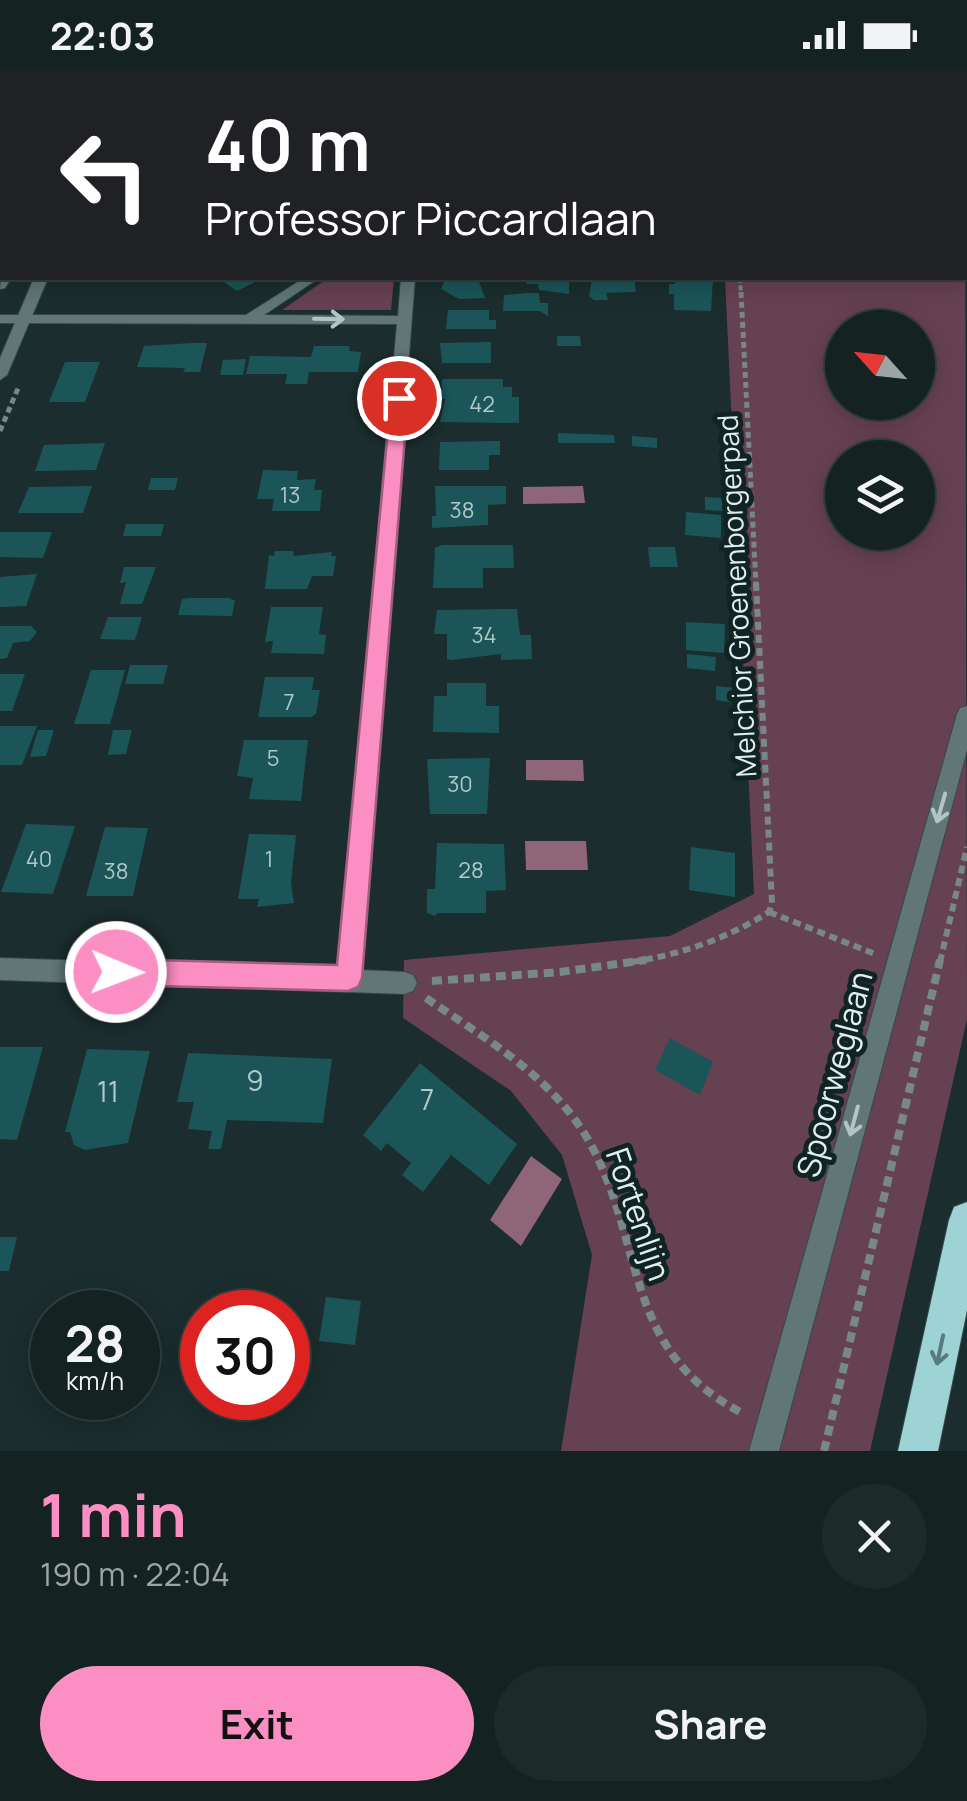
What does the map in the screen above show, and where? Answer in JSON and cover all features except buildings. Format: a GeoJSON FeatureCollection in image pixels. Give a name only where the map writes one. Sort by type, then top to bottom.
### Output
{"type":"FeatureCollection","features":[{"type":"Feature","properties":{"kind":"highway"},"geometry":{"type":"LineString","coordinates":[[918,1451],[967,1220]]}},
{"type":"Feature","properties":{"kind":"street"},"geometry":{"type":"LineString","coordinates":[[0,375],[40,280]]}},
{"type":"Feature","properties":{"kind":"street"},"geometry":{"type":"LineString","coordinates":[[252,318],[309,280]]}},
{"type":"Feature","properties":{"kind":"street"},"geometry":{"type":"LineString","coordinates":[[348,978],[408,280]]}},
{"type":"Feature","properties":{"kind":"street"},"geometry":{"type":"LineString","coordinates":[[0,319],[406,320]]}},
{"type":"Feature","properties":{"kind":"street","name":"Spoorweglaan"},"geometry":{"type":"LineString","coordinates":[[767,1440],[967,714]]}},
{"type":"Feature","properties":{"kind":"street"},"geometry":{"type":"LineString","coordinates":[[0,969],[404,982]]}},
{"type":"Feature","properties":{"kind":"path","name":"Melchior Groenenborgerpad"},"geometry":{"type":"LineString","coordinates":[[740,280],[772,903],[769,912]]}},
{"type":"Feature","properties":{"kind":"path"},"geometry":{"type":"LineString","coordinates":[[824,1451],[967,847]]}},
{"type":"Feature","properties":{"kind":"path"},"geometry":{"type":"LineString","coordinates":[[404,982],[566,972],[662,956],[740,930],[769,912],[935,981]]}},
{"type":"Feature","properties":{"kind":"path","name":"Fortenlijn"},"geometry":{"type":"LineString","coordinates":[[404,982],[522,1066],[570,1112],[600,1163],[644,1306],[668,1351],[703,1390],[767,1440]]}},
{"type":"Feature","properties":{"kind":"shaded area"},"geometry":{"type":"Polygon","coordinates":[[[325,280],[394,280],[391,310],[282,310],[325,280]]]}},
{"type":"Feature","properties":{"kind":"shaded area"},"geometry":{"type":"Polygon","coordinates":[[[725,280],[965,280],[967,1019],[870,1451],[561,1451],[592,1255],[562,1155],[511,1091],[403,1018],[404,960],[670,936],[754,894],[725,280]]]}},
{"type":"Feature","properties":{"kind":"shaded area"},"geometry":{"type":"Polygon","coordinates":[[[583,486],[585,503],[523,504],[523,487],[583,486]]]}},
{"type":"Feature","properties":{"kind":"shaded area"},"geometry":{"type":"Polygon","coordinates":[[[526,760],[583,760],[584,781],[526,780],[526,760]]]}},
{"type":"Feature","properties":{"kind":"shaded area"},"geometry":{"type":"Polygon","coordinates":[[[525,841],[586,841],[588,870],[526,870],[525,841]]]}},
{"type":"Feature","properties":{"kind":"shaded area"},"geometry":{"type":"Polygon","coordinates":[[[531,1156],[562,1179],[521,1246],[490,1220],[531,1156]]]}},
{"type":"Feature","properties":{"kind":"route"},"geometry":{"type":"LineString","coordinates":[[116,972],[348,978],[399,398]]}}]}
